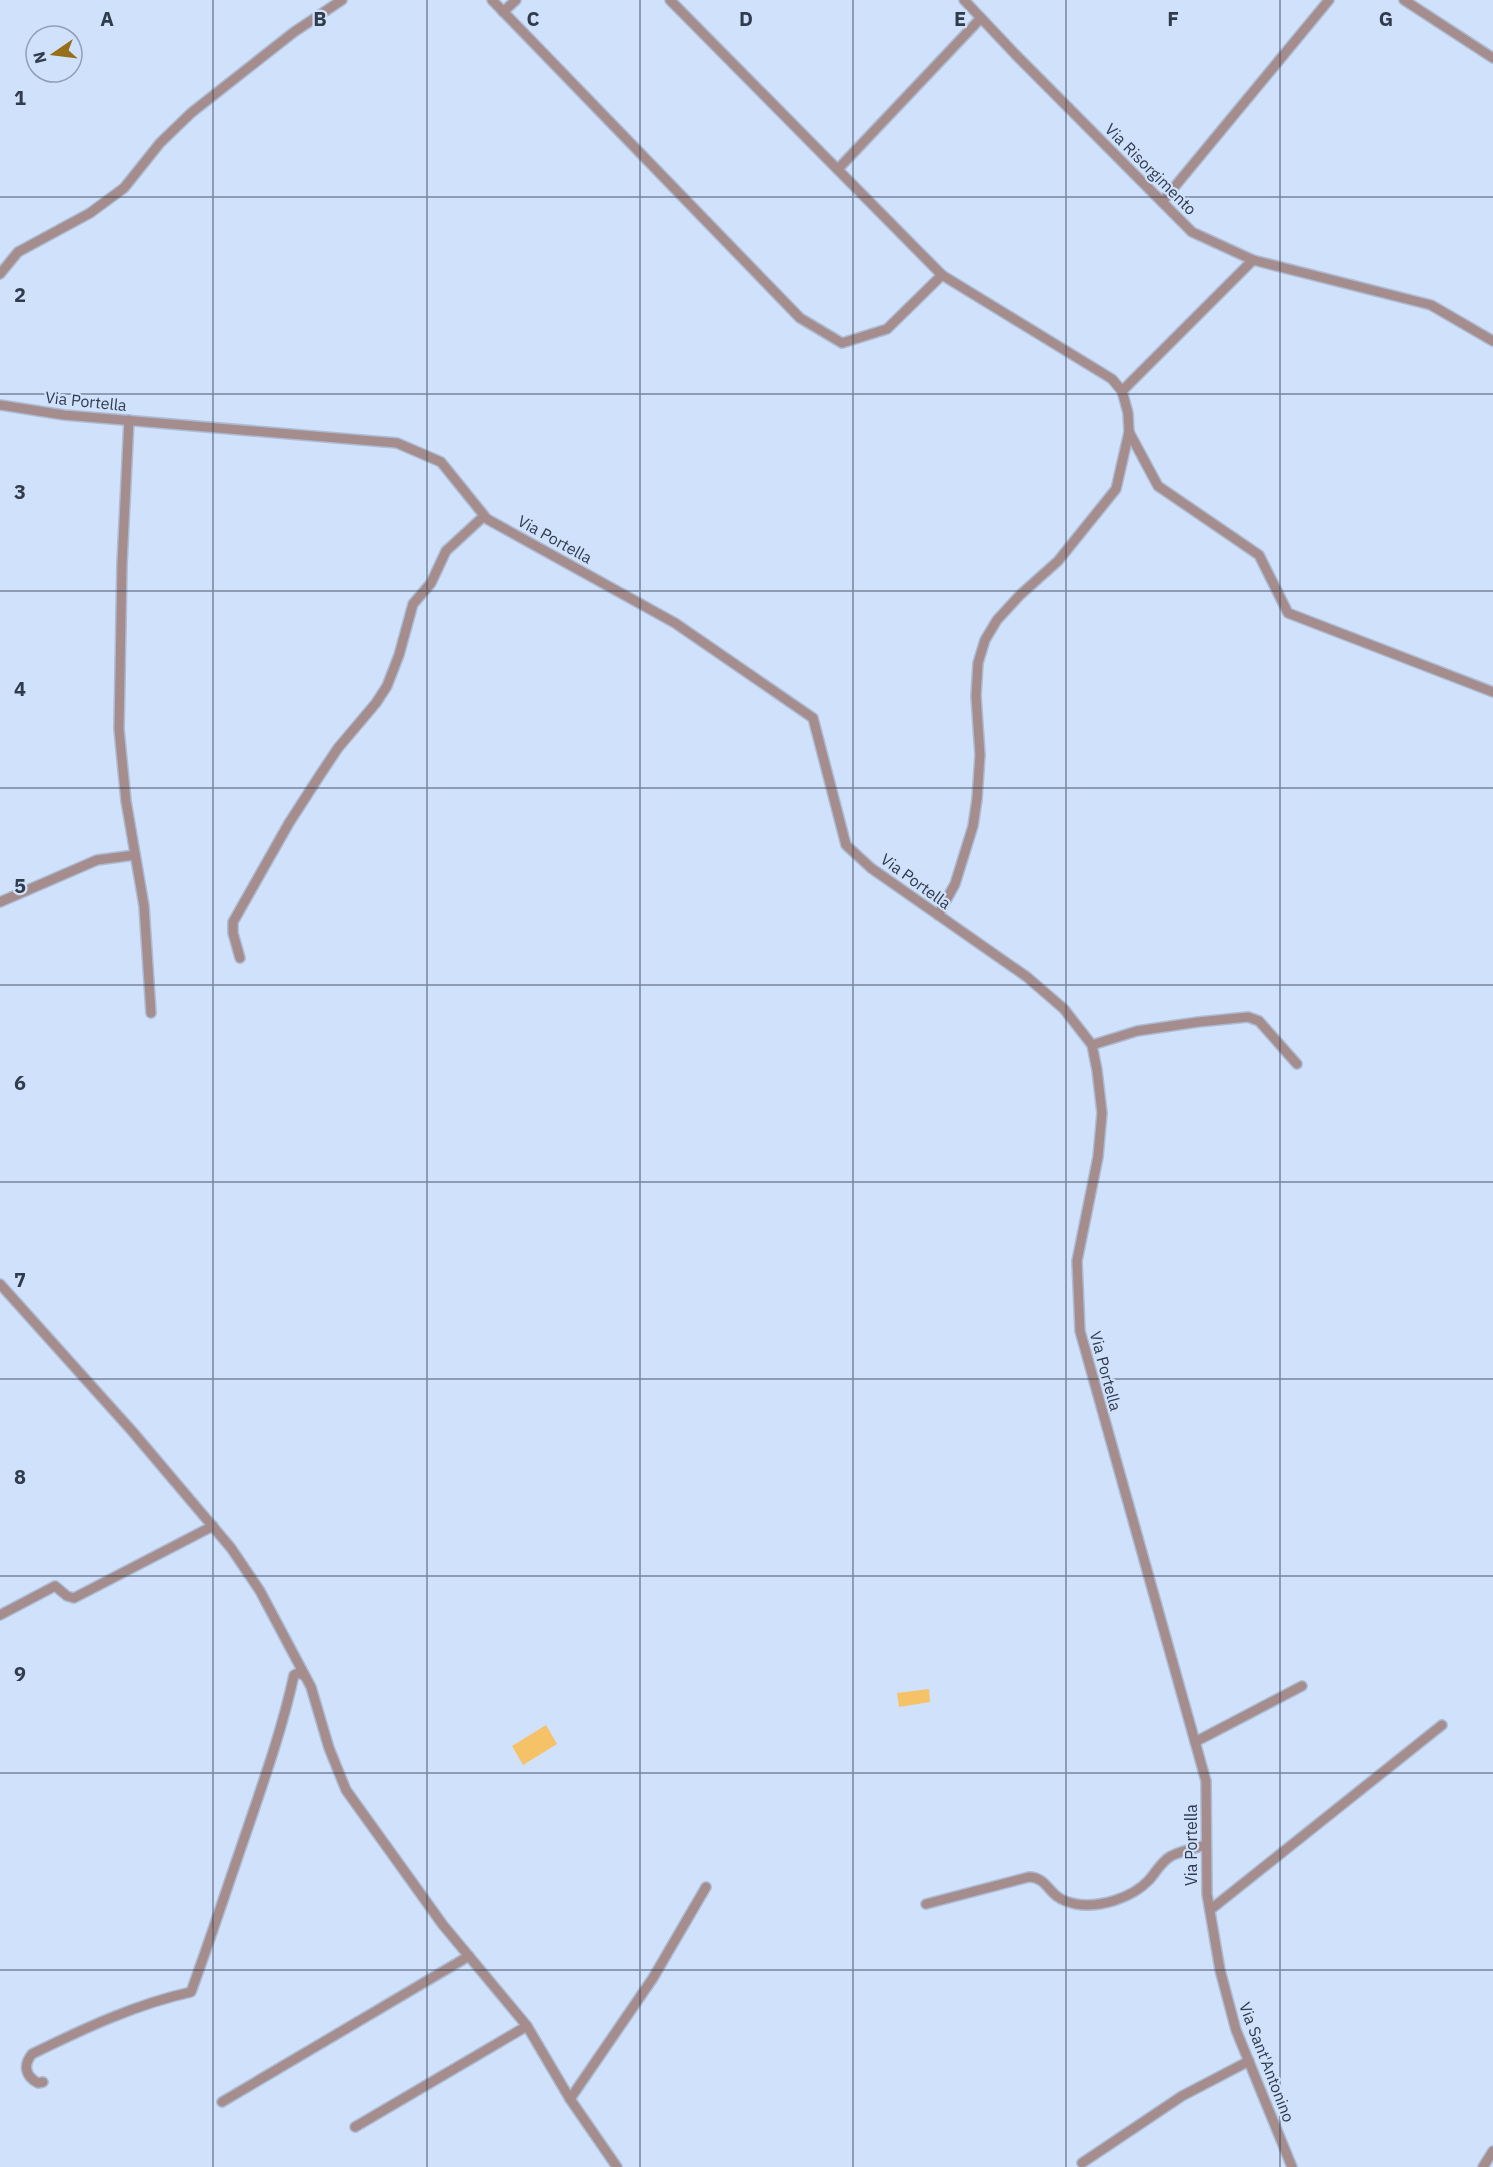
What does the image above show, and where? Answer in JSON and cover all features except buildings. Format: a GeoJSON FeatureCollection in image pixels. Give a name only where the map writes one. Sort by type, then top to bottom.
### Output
{"type":"FeatureCollection","features":[{"type":"Feature","properties":{"kind":"street"},"geometry":{"type":"LineString","coordinates":[[0,274],[18,252],[90,213],[124,188],[160,143],[190,113],[294,33],[342,0]]}},
{"type":"Feature","properties":{"kind":"street"},"geometry":{"type":"LineString","coordinates":[[492,0],[800,318],[842,343],[887,329],[942,275]]}},
{"type":"Feature","properties":{"kind":"street"},"geometry":{"type":"LineString","coordinates":[[503,12],[516,0]]}},
{"type":"Feature","properties":{"kind":"street"},"geometry":{"type":"LineString","coordinates":[[670,0],[942,275],[1112,379],[1122,392],[1128,413],[1129,432],[1116,489],[1058,561],[1020,595],[997,620],[985,640],[978,663],[980,755],[973,826],[955,884],[938,915]]}},
{"type":"Feature","properties":{"kind":"street","name":"Via Risorgimento"},"geometry":{"type":"LineString","coordinates":[[964,0],[1192,232],[1253,260],[1431,305],[1493,341]]}},
{"type":"Feature","properties":{"kind":"street"},"geometry":{"type":"LineString","coordinates":[[1162,202],[1329,0]]}},
{"type":"Feature","properties":{"kind":"street"},"geometry":{"type":"LineString","coordinates":[[1404,0],[1493,58]]}},
{"type":"Feature","properties":{"kind":"street"},"geometry":{"type":"LineString","coordinates":[[838,169],[981,18]]}},
{"type":"Feature","properties":{"kind":"street"},"geometry":{"type":"LineString","coordinates":[[1122,392],[1253,260]]}},
{"type":"Feature","properties":{"kind":"street","name":"Via Portella"},"geometry":{"type":"LineString","coordinates":[[0,405],[64,416],[397,443],[441,462],[484,516],[675,623],[813,718],[846,845],[872,868],[1042,990],[1064,1009],[1092,1045],[1102,1113],[1098,1157],[1077,1261],[1080,1332],[1206,1781],[1207,1894]]}},
{"type":"Feature","properties":{"kind":"street"},"geometry":{"type":"LineString","coordinates":[[129,420],[122,564],[119,729],[126,801],[144,906],[151,1013]]}},
{"type":"Feature","properties":{"kind":"street"},"geometry":{"type":"LineString","coordinates":[[1129,432],[1158,486],[1259,555],[1288,614],[1493,692]]}},
{"type":"Feature","properties":{"kind":"street"},"geometry":{"type":"LineString","coordinates":[[240,958],[233,933],[233,922],[289,823],[320,775],[338,748],[376,703],[387,686],[399,655],[412,604],[431,583],[446,551],[484,516]]}},
{"type":"Feature","properties":{"kind":"street"},"geometry":{"type":"LineString","coordinates":[[0,902],[97,860],[135,855]]}},
{"type":"Feature","properties":{"kind":"street"},"geometry":{"type":"LineString","coordinates":[[1092,1045],[1137,1031],[1248,1017],[1259,1021],[1297,1064]]}},
{"type":"Feature","properties":{"kind":"street"},"geometry":{"type":"LineString","coordinates":[[0,1284],[132,1431],[213,1526],[260,1591],[311,1687],[329,1748],[346,1790],[443,1925],[527,2026],[570,2099],[618,2167]]}},
{"type":"Feature","properties":{"kind":"street"},"geometry":{"type":"LineString","coordinates":[[0,1615],[55,1586],[67,1596],[74,1598],[213,1526]]}},
{"type":"Feature","properties":{"kind":"street"},"geometry":{"type":"LineString","coordinates":[[44,2082],[38,2083],[30,2079],[26,2070],[27,2061],[32,2054],[108,2019],[174,1995],[191,1992],[220,1914],[263,1782],[294,1675],[298,1673],[303,1675]]}},
{"type":"Feature","properties":{"kind":"street"},"geometry":{"type":"LineString","coordinates":[[1195,1742],[1302,1686]]}},
{"type":"Feature","properties":{"kind":"street"},"geometry":{"type":"LineString","coordinates":[[1210,1910],[1442,1725]]}},
{"type":"Feature","properties":{"kind":"street"},"geometry":{"type":"LineString","coordinates":[[926,1904],[1029,1876],[1035,1877],[1049,1887],[1058,1898],[1076,1904],[1103,1903],[1123,1898],[1139,1889],[1171,1856],[1206,1845]]}},
{"type":"Feature","properties":{"kind":"street"},"geometry":{"type":"LineString","coordinates":[[570,2099],[652,1978],[706,1887]]}},
{"type":"Feature","properties":{"kind":"street","name":"Via Sant'Antonino"},"geometry":{"type":"LineString","coordinates":[[1207,1894],[1220,1970],[1236,2030],[1292,2167]]}},
{"type":"Feature","properties":{"kind":"street"},"geometry":{"type":"LineString","coordinates":[[222,2102],[469,1956]]}},
{"type":"Feature","properties":{"kind":"street"},"geometry":{"type":"LineString","coordinates":[[355,2127],[527,2026]]}},
{"type":"Feature","properties":{"kind":"street"},"geometry":{"type":"LineString","coordinates":[[1082,2163],[1182,2096],[1249,2061]]}},
{"type":"Feature","properties":{"kind":"street"},"geometry":{"type":"LineString","coordinates":[[1483,2167],[1493,2151]]}},
{"type":"Feature","properties":{"kind":"shaded area"},"geometry":{"type":"Polygon","coordinates":[[[929,1689],[930,1702],[899,1707],[897,1693],[929,1689]]]}},
{"type":"Feature","properties":{"kind":"shaded area"},"geometry":{"type":"Polygon","coordinates":[[[546,1725],[557,1744],[523,1765],[512,1746],[546,1725]]]}}]}
